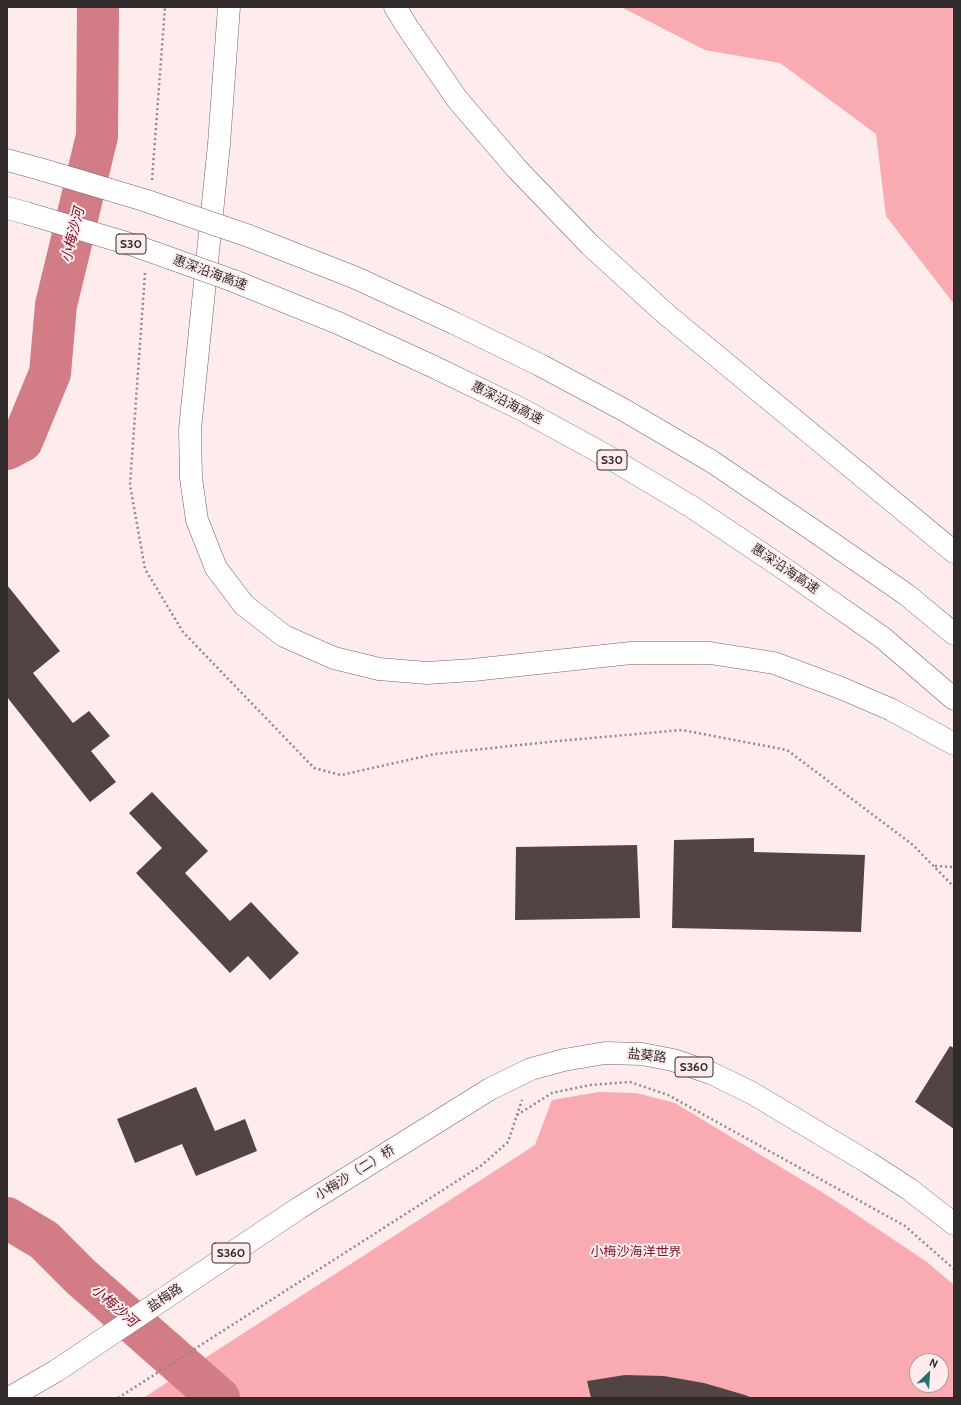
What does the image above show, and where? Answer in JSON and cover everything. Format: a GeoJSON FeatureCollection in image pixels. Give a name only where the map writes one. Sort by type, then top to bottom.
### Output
{"type":"FeatureCollection","features":[{"type":"Feature","properties":{"kind":"main road"},"geometry":{"type":"LineString","coordinates":[[229,7],[219,144],[190,428],[191,478],[197,520],[216,568],[244,605],[284,636],[334,658],[379,669],[427,673],[473,670],[631,653],[710,653],[774,663],[841,688],[892,710],[954,744]]}},
{"type":"Feature","properties":{"kind":"main road"},"geometry":{"type":"LineString","coordinates":[[395,7],[457,99],[517,169],[590,245],[667,315],[954,552]]}},
{"type":"Feature","properties":{"kind":"main road"},"geometry":{"type":"LineString","coordinates":[[7,160],[144,200],[249,236],[356,278],[454,323],[540,365],[624,410],[711,461],[906,595],[954,634]]}},
{"type":"Feature","properties":{"kind":"main road","name":"惠深沿海高速"},"geometry":{"type":"LineString","coordinates":[[16,210],[132,245],[234,281],[338,323],[425,363],[521,410],[605,456],[692,507],[792,574],[883,638],[954,699]]}},
{"type":"Feature","properties":{"kind":"main road","name":"盐葵路"},"geometry":{"type":"LineString","coordinates":[[410,1138],[490,1089],[530,1069],[564,1060],[605,1054],[642,1054],[673,1060],[712,1073],[752,1093],[869,1163],[909,1189],[954,1224]]}},
{"type":"Feature","properties":{"kind":"main road","name":"小梅沙（二）桥"},"geometry":{"type":"LineString","coordinates":[[299,1208],[410,1138]]}},
{"type":"Feature","properties":{"kind":"main road","name":"盐梅路"},"geometry":{"type":"LineString","coordinates":[[9,1398],[94,1347],[299,1208]]}},
{"type":"Feature","properties":{"kind":"path"},"geometry":{"type":"LineString","coordinates":[[152,182],[165,7]]}},
{"type":"Feature","properties":{"kind":"path"},"geometry":{"type":"LineString","coordinates":[[145,270],[130,485],[145,569],[183,632],[314,768],[341,775],[435,754],[682,730],[787,750],[913,845],[954,887]]}},
{"type":"Feature","properties":{"kind":"path"},"geometry":{"type":"LineString","coordinates":[[934,866],[954,867]]}},
{"type":"Feature","properties":{"kind":"path"},"geometry":{"type":"LineString","coordinates":[[118,1398],[326,1266],[482,1164],[508,1142],[530,1069]]}},
{"type":"Feature","properties":{"kind":"path"},"geometry":{"type":"LineString","coordinates":[[517,1115],[552,1093],[590,1085],[630,1082],[668,1095],[905,1226],[954,1270]]}},
{"type":"Feature","properties":{"kind":"green space"},"geometry":{"type":"Polygon","coordinates":[[[621,7],[954,7],[954,304],[886,216],[876,134],[780,63],[705,50],[621,7]]]}},
{"type":"Feature","properties":{"kind":"green space","name":"小梅沙海洋世界"},"geometry":{"type":"Polygon","coordinates":[[[599,1092],[636,1093],[675,1103],[830,1197],[927,1262],[954,1285],[954,1398],[143,1398],[535,1145],[552,1100],[599,1092]]]}},
{"type":"Feature","properties":{"kind":"building"},"geometry":{"type":"Polygon","coordinates":[[[7,585],[60,651],[33,673],[73,723],[89,711],[110,736],[91,751],[116,782],[90,802],[7,697],[7,585]]]}},
{"type":"Feature","properties":{"kind":"building"},"geometry":{"type":"Polygon","coordinates":[[[152,792],[208,851],[185,873],[230,921],[251,902],[299,953],[270,980],[248,956],[230,973],[136,873],[162,848],[129,813],[152,792]]]}},
{"type":"Feature","properties":{"kind":"building"},"geometry":{"type":"Polygon","coordinates":[[[754,838],[754,852],[865,855],[861,932],[672,928],[674,840],[754,838]]]}},
{"type":"Feature","properties":{"kind":"building"},"geometry":{"type":"Polygon","coordinates":[[[637,845],[640,918],[515,920],[516,847],[637,845]]]}},
{"type":"Feature","properties":{"kind":"building"},"geometry":{"type":"Polygon","coordinates":[[[950,1046],[954,1048],[954,1129],[915,1102],[950,1046]]]}},
{"type":"Feature","properties":{"kind":"building"},"geometry":{"type":"Polygon","coordinates":[[[196,1087],[215,1131],[245,1119],[257,1151],[196,1176],[182,1144],[135,1163],[117,1119],[196,1087]]]}},
{"type":"Feature","properties":{"kind":"building"},"geometry":{"type":"Polygon","coordinates":[[[625,1375],[664,1376],[704,1383],[752,1398],[591,1398],[587,1381],[625,1375]]]}},
{"type":"Feature","properties":{"kind":"waterway","name":"小梅沙河"},"geometry":{"type":"LineString","coordinates":[[7,449],[22,441],[50,373],[56,305],[97,136],[98,7]]}},
{"type":"Feature","properties":{"kind":"waterway","name":"小梅沙河"},"geometry":{"type":"LineString","coordinates":[[7,1218],[44,1240],[81,1277],[219,1398]]}}]}
